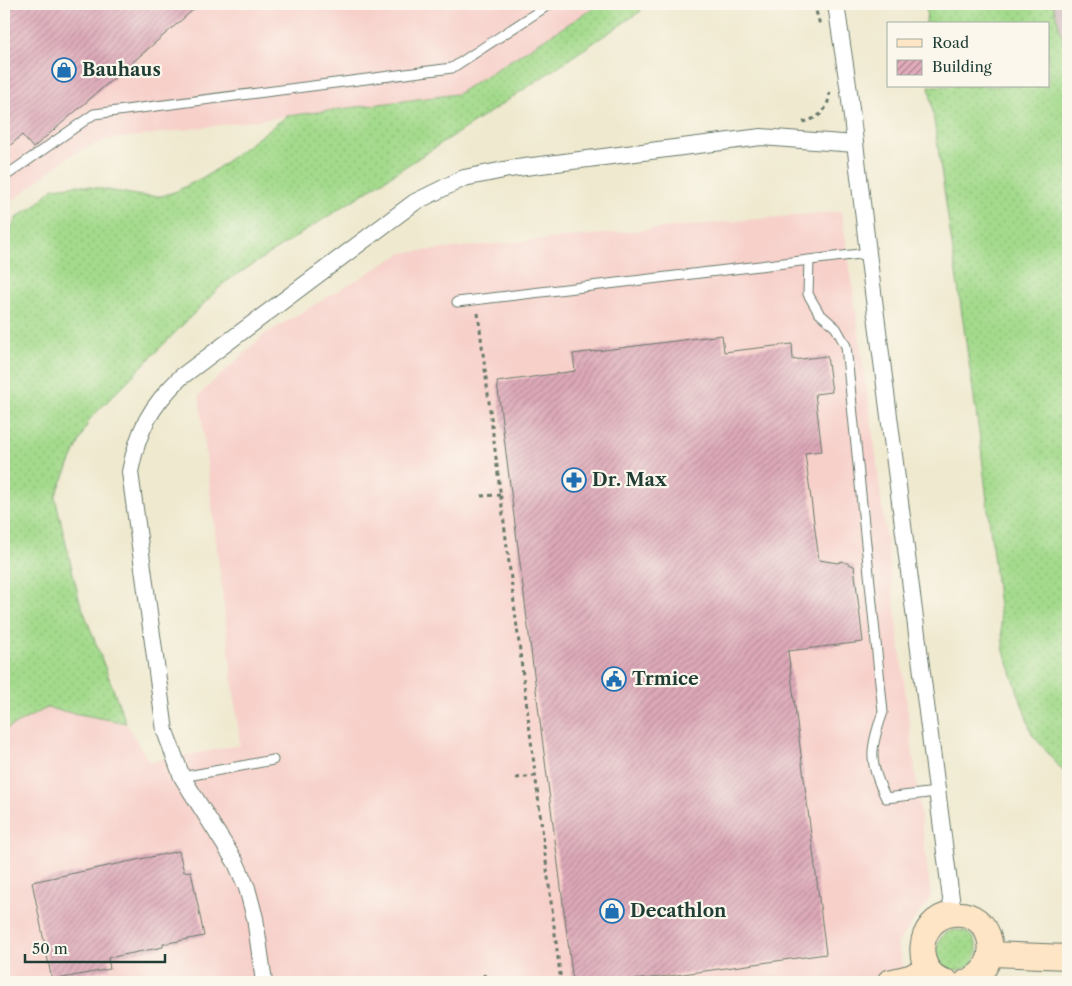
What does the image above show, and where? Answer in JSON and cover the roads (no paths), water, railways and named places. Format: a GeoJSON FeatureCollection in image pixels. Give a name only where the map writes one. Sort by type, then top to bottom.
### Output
{"type":"FeatureCollection","features":[{"type":"Feature","properties":{"kind":"main road"},"geometry":{"type":"LineString","coordinates":[[947,982],[934,976],[927,968],[922,957],[922,945],[925,934],[936,921],[953,914],[969,917],[982,926],[988,935],[991,954],[982,972],[966,982]]}},
{"type":"Feature","properties":{"kind":"main road"},"geometry":{"type":"LineString","coordinates":[[991,954],[1068,957]]}},
{"type":"Feature","properties":{"kind":"main road"},"geometry":{"type":"LineString","coordinates":[[888,982],[910,977],[927,968]]}},
{"type":"Feature","properties":{"kind":"street"},"geometry":{"type":"LineString","coordinates":[[836,4],[953,914]]}},
{"type":"Feature","properties":{"kind":"street"},"geometry":{"type":"LineString","coordinates":[[264,982],[255,918],[246,888],[236,863],[182,777],[165,731],[130,472],[135,446],[144,423],[156,403],[181,377],[415,202],[464,178],[509,169],[761,137],[855,144]]}},
{"type":"Feature","properties":{"kind":"lane"},"geometry":{"type":"LineString","coordinates":[[4,177],[94,114],[452,68],[550,4]]}},
{"type":"Feature","properties":{"kind":"lane"},"geometry":{"type":"LineString","coordinates":[[457,302],[868,253]]}},
{"type":"Feature","properties":{"kind":"lane"},"geometry":{"type":"LineString","coordinates":[[809,260],[808,294],[819,313],[836,328],[846,346],[883,712],[872,744],[876,778],[886,798],[936,792]]}},
{"type":"Feature","properties":{"kind":"lane"},"geometry":{"type":"LineString","coordinates":[[182,777],[273,760]]}},
{"type":"Feature","properties":{"kind":"railway"},"geometry":{"type":"LineString","coordinates":[[1067,4],[1068,8]]}},
{"type":"Feature","properties":{"kind":"place","name":"Bauhaus"},"geometry":{"type":"Point","coordinates":[64,70]}},
{"type":"Feature","properties":{"kind":"place","name":"Dr. Max"},"geometry":{"type":"Point","coordinates":[574,480]}},
{"type":"Feature","properties":{"kind":"place","name":"Trmice"},"geometry":{"type":"Point","coordinates":[614,679]}},
{"type":"Feature","properties":{"kind":"place","name":"Decathlon"},"geometry":{"type":"Point","coordinates":[612,911]}}]}
